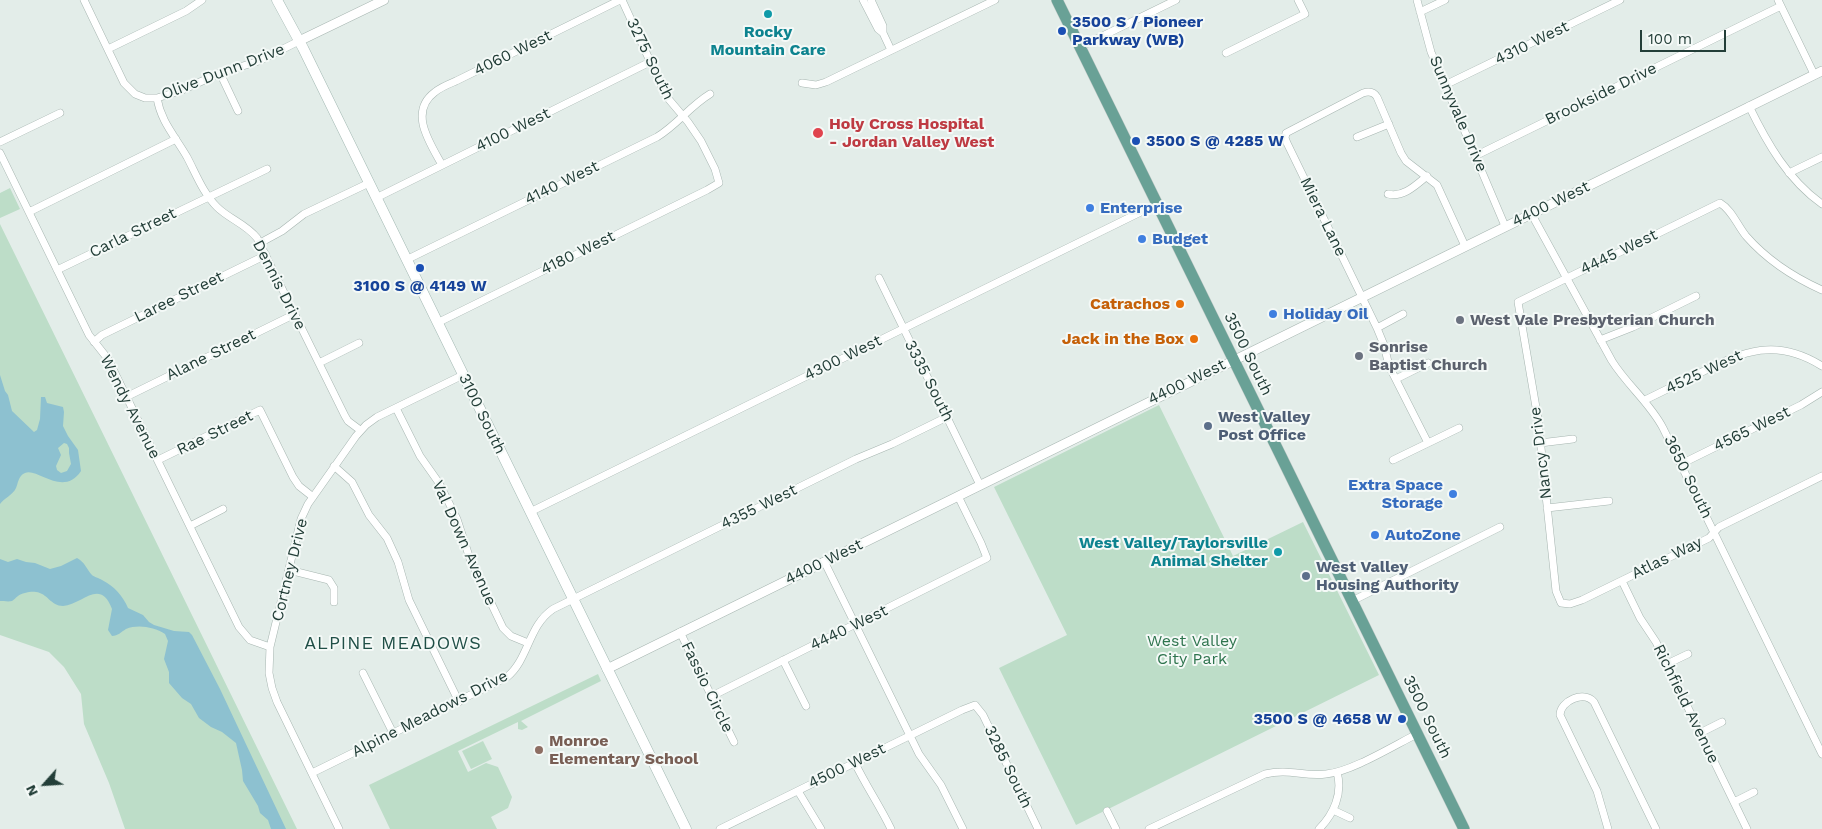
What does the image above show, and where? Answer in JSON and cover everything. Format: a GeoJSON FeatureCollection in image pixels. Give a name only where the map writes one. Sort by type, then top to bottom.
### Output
{"type":"FeatureCollection","features":[{"type":"Feature","properties":{"kind":"main road","name":"3100 South"},"geometry":{"type":"LineString","coordinates":[[277,0],[299,41],[686,829]]}},
{"type":"Feature","properties":{"kind":"main road","name":"3500 South"},"geometry":{"type":"LineString","coordinates":[[1057,0],[1464,829]]}},
{"type":"Feature","properties":{"kind":"street","name":"Olive Dunn Drive"},"geometry":{"type":"LineString","coordinates":[[84,0],[121,78],[127,87],[140,96],[157,98],[180,91],[220,73],[259,60],[299,41]]}},
{"type":"Feature","properties":{"kind":"street"},"geometry":{"type":"LineString","coordinates":[[108,49],[186,11],[202,0]]}},
{"type":"Feature","properties":{"kind":"street"},"geometry":{"type":"LineString","coordinates":[[299,41],[384,0]]}},
{"type":"Feature","properties":{"kind":"street","name":"3275 South"},"geometry":{"type":"LineString","coordinates":[[621,0],[666,96],[701,141],[715,169],[719,183]]}},
{"type":"Feature","properties":{"kind":"street","name":"4060 West"},"geometry":{"type":"LineString","coordinates":[[442,165],[426,136],[421,120],[429,97],[436,91],[621,0]]}},
{"type":"Feature","properties":{"kind":"street"},"geometry":{"type":"LineString","coordinates":[[863,0],[878,29],[883,33]]}},
{"type":"Feature","properties":{"kind":"street"},"geometry":{"type":"LineString","coordinates":[[870,0],[883,26],[883,33],[891,50]]}},
{"type":"Feature","properties":{"kind":"street"},"geometry":{"type":"LineString","coordinates":[[802,83],[816,85],[826,82],[995,0]]}},
{"type":"Feature","properties":{"kind":"street"},"geometry":{"type":"LineString","coordinates":[[1080,47],[1176,0]]}},
{"type":"Feature","properties":{"kind":"street"},"geometry":{"type":"LineString","coordinates":[[1226,52],[1305,14],[1298,0]]}},
{"type":"Feature","properties":{"kind":"street","name":"Sunnyvale Drive"},"geometry":{"type":"LineString","coordinates":[[1417,0],[1428,45],[1505,226]]}},
{"type":"Feature","properties":{"kind":"street"},"geometry":{"type":"LineString","coordinates":[[1420,12],[1445,0]]}},
{"type":"Feature","properties":{"kind":"street","name":"4310 West"},"geometry":{"type":"LineString","coordinates":[[1445,85],[1620,0]]}},
{"type":"Feature","properties":{"kind":"street"},"geometry":{"type":"LineString","coordinates":[[1779,3],[1818,72]]}},
{"type":"Feature","properties":{"kind":"street","name":"Brookside Drive"},"geometry":{"type":"LineString","coordinates":[[1475,156],[1779,3]]}},
{"type":"Feature","properties":{"kind":"street","name":"4100 West"},"geometry":{"type":"LineString","coordinates":[[376,198],[650,62]]}},
{"type":"Feature","properties":{"kind":"street","name":"4400 West"},"geometry":{"type":"LineString","coordinates":[[607,669],[1818,72]]}},
{"type":"Feature","properties":{"kind":"street"},"geometry":{"type":"LineString","coordinates":[[220,73],[238,111]]}},
{"type":"Feature","properties":{"kind":"street","name":"Miera Lane"},"geometry":{"type":"LineString","coordinates":[[1389,124],[1376,95],[1366,92],[1289,130],[1285,138],[1377,328],[1384,345],[1388,364],[1428,443]]}},
{"type":"Feature","properties":{"kind":"street","name":"4140 West"},"geometry":{"type":"LineString","coordinates":[[406,260],[649,140],[669,129],[696,103],[710,94]]}},
{"type":"Feature","properties":{"kind":"street","name":"Dennis Drive"},"geometry":{"type":"LineString","coordinates":[[157,98],[162,117],[208,197],[221,211],[248,228],[260,243],[346,419],[360,430]]}},
{"type":"Feature","properties":{"kind":"street"},"geometry":{"type":"LineString","coordinates":[[1749,106],[1768,142],[1789,173],[1801,188],[1822,204]]}},
{"type":"Feature","properties":{"kind":"street"},"geometry":{"type":"LineString","coordinates":[[0,142],[60,113]]}},
{"type":"Feature","properties":{"kind":"street"},"geometry":{"type":"LineString","coordinates":[[1357,137],[1389,124],[1406,161],[1436,185],[1465,246]]}},
{"type":"Feature","properties":{"kind":"street"},"geometry":{"type":"LineString","coordinates":[[29,212],[176,139]]}},
{"type":"Feature","properties":{"kind":"street","name":"Wendy Avenue"},"geometry":{"type":"LineString","coordinates":[[0,153],[94,342],[107,357],[241,631],[250,640],[270,647]]}},
{"type":"Feature","properties":{"kind":"street"},"geometry":{"type":"LineString","coordinates":[[1789,173],[1822,157]]}},
{"type":"Feature","properties":{"kind":"street","name":"Carla Street"},"geometry":{"type":"LineString","coordinates":[[57,270],[267,169]]}},
{"type":"Feature","properties":{"kind":"street"},"geometry":{"type":"LineString","coordinates":[[1388,194],[1395,196],[1400,194],[1414,187],[1427,176]]}},
{"type":"Feature","properties":{"kind":"street"},"geometry":{"type":"LineString","coordinates":[[260,243],[282,231],[304,214],[369,183]]}},
{"type":"Feature","properties":{"kind":"street","name":"4180 West"},"geometry":{"type":"LineString","coordinates":[[437,323],[719,183]]}},
{"type":"Feature","properties":{"kind":"street","name":"4445 West"},"geometry":{"type":"LineString","coordinates":[[1518,302],[1720,203],[1726,206],[1746,236],[1765,255],[1787,272],[1822,290]]}},
{"type":"Feature","properties":{"kind":"street","name":"4300 West"},"geometry":{"type":"LineString","coordinates":[[530,512],[1157,204]]}},
{"type":"Feature","properties":{"kind":"street","name":"3650 South"},"geometry":{"type":"LineString","coordinates":[[1532,213],[1619,372],[1645,400],[1660,422],[1822,754]]}},
{"type":"Feature","properties":{"kind":"street","name":"Laree Street"},"geometry":{"type":"LineString","coordinates":[[94,342],[102,335],[266,255]]}},
{"type":"Feature","properties":{"kind":"street","name":"3335 South"},"geometry":{"type":"LineString","coordinates":[[879,278],[980,485]]}},
{"type":"Feature","properties":{"kind":"street"},"geometry":{"type":"LineString","coordinates":[[1600,340],[1634,327],[1696,296]]}},
{"type":"Feature","properties":{"kind":"street","name":"Nancy Drive"},"geometry":{"type":"LineString","coordinates":[[1518,302],[1540,443],[1556,591],[1562,603]]}},
{"type":"Feature","properties":{"kind":"street","name":"Alane Street"},"geometry":{"type":"LineString","coordinates":[[126,396],[295,314]]}},
{"type":"Feature","properties":{"kind":"street"},"geometry":{"type":"LineString","coordinates":[[1377,328],[1403,314]]}},
{"type":"Feature","properties":{"kind":"street"},"geometry":{"type":"LineString","coordinates":[[319,363],[359,343]]}},
{"type":"Feature","properties":{"kind":"street","name":"4525 West"},"geometry":{"type":"LineString","coordinates":[[1645,400],[1728,359],[1754,351],[1774,350],[1793,352],[1822,366]]}},
{"type":"Feature","properties":{"kind":"street"},"geometry":{"type":"LineString","coordinates":[[1396,379],[1428,363]]}},
{"type":"Feature","properties":{"kind":"street","name":"Cortney Drive"},"geometry":{"type":"LineString","coordinates":[[339,829],[272,688],[269,673],[270,647],[301,519],[305,509],[360,430],[371,421],[463,375]]}},
{"type":"Feature","properties":{"kind":"street","name":"4565 West"},"geometry":{"type":"LineString","coordinates":[[1681,464],[1800,405],[1822,392]]}},
{"type":"Feature","properties":{"kind":"street","name":"Val Down Avenue"},"geometry":{"type":"LineString","coordinates":[[396,408],[420,456],[439,483],[457,519],[473,566],[503,628],[511,636],[528,643]]}},
{"type":"Feature","properties":{"kind":"street","name":"Rae Street"},"geometry":{"type":"LineString","coordinates":[[158,460],[260,410],[293,477],[299,486],[313,497]]}},
{"type":"Feature","properties":{"kind":"street","name":"4355 West"},"geometry":{"type":"LineString","coordinates":[[573,599],[856,459],[947,417]]}},
{"type":"Feature","properties":{"kind":"street"},"geometry":{"type":"LineString","coordinates":[[1393,460],[1459,428]]}},
{"type":"Feature","properties":{"kind":"street"},"geometry":{"type":"LineString","coordinates":[[1540,443],[1573,439]]}},
{"type":"Feature","properties":{"kind":"street"},"geometry":{"type":"LineString","coordinates":[[334,466],[352,482],[369,515],[387,538],[398,562],[409,600],[458,702]]}},
{"type":"Feature","properties":{"kind":"street","name":"Atlas Way"},"geometry":{"type":"LineString","coordinates":[[1562,603],[1575,603],[1709,538],[1719,527],[1822,476]]}},
{"type":"Feature","properties":{"kind":"street","name":"4440 West"},"geometry":{"type":"LineString","coordinates":[[712,696],[986,558],[981,543],[958,496]]}},
{"type":"Feature","properties":{"kind":"street"},"geometry":{"type":"LineString","coordinates":[[1547,508],[1609,501]]}},
{"type":"Feature","properties":{"kind":"street"},"geometry":{"type":"LineString","coordinates":[[190,526],[223,509]]}},
{"type":"Feature","properties":{"kind":"street"},"geometry":{"type":"LineString","coordinates":[[1352,600],[1500,527]]}},
{"type":"Feature","properties":{"kind":"street"},"geometry":{"type":"LineString","coordinates":[[824,561],[919,754],[941,785],[963,829]]}},
{"type":"Feature","properties":{"kind":"street"},"geometry":{"type":"LineString","coordinates":[[289,570],[329,580],[334,588],[334,602]]}},
{"type":"Feature","properties":{"kind":"street","name":"Richfield Avenue"},"geometry":{"type":"LineString","coordinates":[[1622,580],[1640,618],[1654,638],[1748,829]]}},
{"type":"Feature","properties":{"kind":"street","name":"Alpine Meadows Drive"},"geometry":{"type":"LineString","coordinates":[[312,773],[512,674],[542,618],[553,609],[573,599]]}},
{"type":"Feature","properties":{"kind":"street","name":"Fassio Circle"},"geometry":{"type":"LineString","coordinates":[[680,632],[734,742]]}},
{"type":"Feature","properties":{"kind":"street"},"geometry":{"type":"LineString","coordinates":[[1667,664],[1688,654]]}},
{"type":"Feature","properties":{"kind":"street"},"geometry":{"type":"LineString","coordinates":[[783,660],[806,706]]}},
{"type":"Feature","properties":{"kind":"street"},"geometry":{"type":"LineString","coordinates":[[363,672],[393,733]]}},
{"type":"Feature","properties":{"kind":"street"},"geometry":{"type":"LineString","coordinates":[[1608,829],[1598,793],[1561,718],[1560,713],[1563,705],[1580,696],[1591,698],[1656,829]]}},
{"type":"Feature","properties":{"kind":"street","name":"4500 West"},"geometry":{"type":"LineString","coordinates":[[720,829],[975,705]]}},
{"type":"Feature","properties":{"kind":"street","name":"3285 South"},"geometry":{"type":"LineString","coordinates":[[975,705],[983,715],[1038,829]]}},
{"type":"Feature","properties":{"kind":"street"},"geometry":{"type":"LineString","coordinates":[[1700,733],[1722,722]]}},
{"type":"Feature","properties":{"kind":"street"},"geometry":{"type":"LineString","coordinates":[[1149,829],[1265,774],[1284,771],[1319,775],[1337,772],[1417,734]]}},
{"type":"Feature","properties":{"kind":"street"},"geometry":{"type":"LineString","coordinates":[[855,763],[891,829]]}},
{"type":"Feature","properties":{"kind":"street"},"geometry":{"type":"LineString","coordinates":[[1319,829],[1334,810],[1340,783],[1337,772]]}},
{"type":"Feature","properties":{"kind":"street"},"geometry":{"type":"LineString","coordinates":[[798,791],[821,829]]}},
{"type":"Feature","properties":{"kind":"street"},"geometry":{"type":"LineString","coordinates":[[1734,802],[1754,792]]}},
{"type":"Feature","properties":{"kind":"street"},"geometry":{"type":"LineString","coordinates":[[1334,810],[1350,818]]}},
{"type":"Feature","properties":{"kind":"street"},"geometry":{"type":"LineString","coordinates":[[1106,811],[1116,829]]}},
{"type":"Feature","properties":{"kind":"green space"},"geometry":{"type":"Polygon","coordinates":[[[10,188],[20,209],[0,218],[0,193],[10,188]]]}},
{"type":"Feature","properties":{"kind":"green space"},"geometry":{"type":"Polygon","coordinates":[[[0,224],[297,829],[125,829],[109,783],[84,724],[81,694],[64,667],[49,652],[0,635],[0,224]]]}},
{"type":"Feature","properties":{"kind":"green space","name":"West Valley City Park"},"geometry":{"type":"Polygon","coordinates":[[[1159,405],[1233,556],[1303,522],[1379,675],[1076,825],[999,668],[1067,635],[994,487],[1159,405]]]}},
{"type":"Feature","properties":{"kind":"green space"},"geometry":{"type":"Polygon","coordinates":[[[598,674],[601,681],[521,721],[528,727],[522,730],[518,729],[518,722],[458,751],[468,772],[486,763],[498,767],[512,797],[508,808],[491,817],[497,829],[390,829],[369,785],[598,674]]]}},
{"type":"Feature","properties":{"kind":"green space"},"geometry":{"type":"Polygon","coordinates":[[[483,741],[492,759],[471,769],[462,751],[483,741]]]}},
{"type":"Feature","properties":{"kind":"water"},"geometry":{"type":"Polygon","coordinates":[[[0,375],[12,411],[34,432],[37,430],[40,419],[41,397],[45,397],[47,403],[63,407],[63,426],[78,450],[81,471],[74,479],[66,482],[51,480],[30,472],[25,473],[20,478],[11,495],[0,504],[0,375]],[[64,443],[58,448],[61,455],[56,466],[57,470],[61,473],[67,471],[71,464],[67,444],[64,443]]]}},
{"type":"Feature","properties":{"kind":"water"},"geometry":{"type":"Polygon","coordinates":[[[77,558],[92,575],[114,588],[124,599],[128,608],[143,615],[154,625],[174,631],[189,632],[192,635],[220,689],[286,829],[271,829],[268,820],[260,813],[258,806],[243,781],[236,743],[199,718],[191,704],[182,698],[169,683],[169,672],[164,659],[168,641],[165,634],[151,628],[136,627],[126,629],[118,635],[112,636],[108,630],[112,609],[102,595],[90,595],[70,605],[63,606],[55,604],[40,593],[34,592],[22,594],[12,601],[0,601],[0,559],[8,562],[17,559],[50,569],[77,558]]]}},
{"type":"Feature","properties":{"kind":"place","name":"Rocky Mountain Care"},"geometry":{"type":"Point","coordinates":[768,14]}},
{"type":"Feature","properties":{"kind":"place","name":"3500 S / Pioneer Parkway (WB)"},"geometry":{"type":"Point","coordinates":[1062,31]}},
{"type":"Feature","properties":{"kind":"place","name":"Holy Cross Hospital - Jordan Valley West"},"geometry":{"type":"Point","coordinates":[818,133]}},
{"type":"Feature","properties":{"kind":"place","name":"3500 S @ 4285 W"},"geometry":{"type":"Point","coordinates":[1136,141]}},
{"type":"Feature","properties":{"kind":"place","name":"Enterprise"},"geometry":{"type":"Point","coordinates":[1090,208]}},
{"type":"Feature","properties":{"kind":"place","name":"Budget"},"geometry":{"type":"Point","coordinates":[1142,239]}},
{"type":"Feature","properties":{"kind":"place","name":"3100 S @ 4149 W"},"geometry":{"type":"Point","coordinates":[420,268]}},
{"type":"Feature","properties":{"kind":"place","name":"Catrachos"},"geometry":{"type":"Point","coordinates":[1180,304]}},
{"type":"Feature","properties":{"kind":"place","name":"Holiday Oil"},"geometry":{"type":"Point","coordinates":[1273,314]}},
{"type":"Feature","properties":{"kind":"place","name":"West Vale Presbyterian Church"},"geometry":{"type":"Point","coordinates":[1460,320]}},
{"type":"Feature","properties":{"kind":"place","name":"Jack in the Box"},"geometry":{"type":"Point","coordinates":[1194,339]}},
{"type":"Feature","properties":{"kind":"place","name":"Sonrise Baptist Church"},"geometry":{"type":"Point","coordinates":[1359,356]}},
{"type":"Feature","properties":{"kind":"place","name":"West Valley Post Office"},"geometry":{"type":"Point","coordinates":[1208,426]}},
{"type":"Feature","properties":{"kind":"place","name":"Extra Space Storage"},"geometry":{"type":"Point","coordinates":[1453,494]}},
{"type":"Feature","properties":{"kind":"place","name":"AutoZone"},"geometry":{"type":"Point","coordinates":[1375,535]}},
{"type":"Feature","properties":{"kind":"place","name":"West Valley/Taylorsville Animal Shelter"},"geometry":{"type":"Point","coordinates":[1278,552]}},
{"type":"Feature","properties":{"kind":"place","name":"West Valley Housing Authority"},"geometry":{"type":"Point","coordinates":[1306,576]}},
{"type":"Feature","properties":{"kind":"place","name":"3500 S @ 4658 W"},"geometry":{"type":"Point","coordinates":[1402,719]}},
{"type":"Feature","properties":{"kind":"place","name":"Monroe Elementary School"},"geometry":{"type":"Point","coordinates":[539,750]}},
{"type":"Feature","properties":{"kind":"district","name":"ALPINE MEADOWS"},"geometry":{"type":"Point","coordinates":[393,644]}}]}
